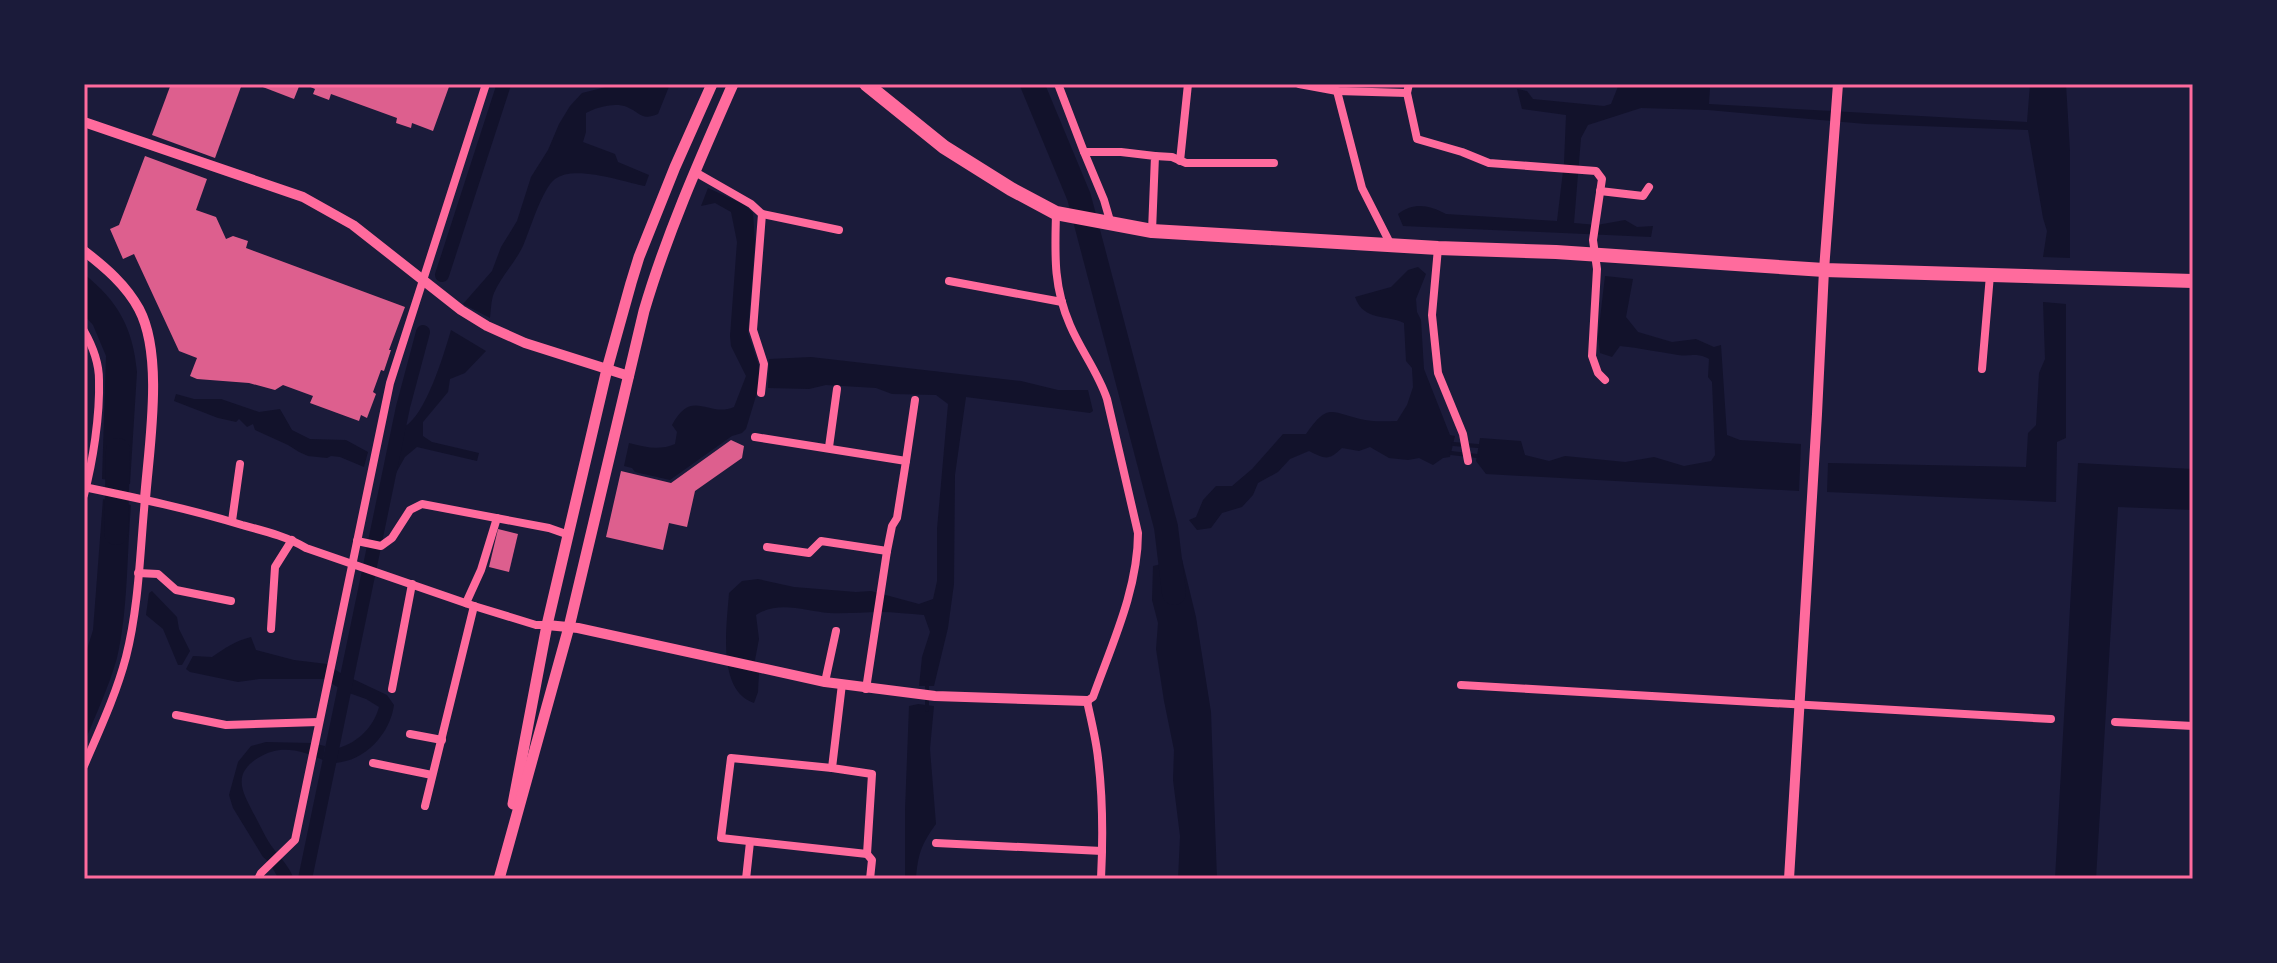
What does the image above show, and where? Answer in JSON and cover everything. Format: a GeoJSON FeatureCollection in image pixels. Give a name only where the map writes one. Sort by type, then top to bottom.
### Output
{"type":"FeatureCollection","features":[{"type":"Feature","properties":{"kind":"highway"},"geometry":{"type":"LineString","coordinates":[[866,84],[944,147],[1011,189],[1060,213],[1152,231],[1438,248],[1595,247],[1824,270],[2193,281]]}},
{"type":"Feature","properties":{"kind":"main road"},"geometry":{"type":"LineString","coordinates":[[499,879],[547,625],[607,369],[639,257],[712,84]]}},
{"type":"Feature","properties":{"kind":"main road"},"geometry":{"type":"LineString","coordinates":[[499,879],[569,627],[657,265],[733,84]]}},
{"type":"Feature","properties":{"kind":"street"},"geometry":{"type":"LineString","coordinates":[[258,879],[295,840],[390,383],[486,84]]}},
{"type":"Feature","properties":{"kind":"street"},"geometry":{"type":"LineString","coordinates":[[1058,84],[1104,200],[1106,223]]}},
{"type":"Feature","properties":{"kind":"street"},"geometry":{"type":"LineString","coordinates":[[1180,161],[1188,84]]}},
{"type":"Feature","properties":{"kind":"street"},"geometry":{"type":"LineString","coordinates":[[1299,84],[1337,91],[1408,88],[1417,139],[1489,163],[1596,171],[1602,179],[1596,222],[1592,356],[1598,373],[1605,380]]}},
{"type":"Feature","properties":{"kind":"street"},"geometry":{"type":"LineString","coordinates":[[1789,879],[1824,270],[1838,84]]}},
{"type":"Feature","properties":{"kind":"street"},"geometry":{"type":"LineString","coordinates":[[1337,91],[1362,188],[1391,245]]}},
{"type":"Feature","properties":{"kind":"street"},"geometry":{"type":"LineString","coordinates":[[84,122],[303,197],[382,245],[422,280],[487,326],[525,343],[629,376]]}},
{"type":"Feature","properties":{"kind":"street"},"geometry":{"type":"LineString","coordinates":[[1084,152],[1172,157],[1186,163],[1274,163]]}},
{"type":"Feature","properties":{"kind":"street"},"geometry":{"type":"LineString","coordinates":[[1152,231],[1155,156]]}},
{"type":"Feature","properties":{"kind":"street"},"geometry":{"type":"LineString","coordinates":[[695,172],[751,204],[762,214],[839,230]]}},
{"type":"Feature","properties":{"kind":"street"},"geometry":{"type":"LineString","coordinates":[[1600,191],[1643,196],[1649,187]]}},
{"type":"Feature","properties":{"kind":"street"},"geometry":{"type":"LineString","coordinates":[[84,331],[100,377],[87,490],[145,499],[232,521],[536,625],[569,627],[866,689],[916,695],[1087,701],[1093,697],[1128,598],[1138,553],[1138,533],[1100,378],[1070,326],[1062,302],[1055,269],[1060,213]]}},
{"type":"Feature","properties":{"kind":"street"},"geometry":{"type":"LineString","coordinates":[[761,393],[764,364],[753,330],[762,214]]}},
{"type":"Feature","properties":{"kind":"street"},"geometry":{"type":"LineString","coordinates":[[1438,248],[1432,315],[1438,373],[1463,434],[1468,461]]}},
{"type":"Feature","properties":{"kind":"street"},"geometry":{"type":"LineString","coordinates":[[84,251],[125,288],[140,310],[154,365],[138,573],[126,657],[84,766]]}},
{"type":"Feature","properties":{"kind":"street"},"geometry":{"type":"LineString","coordinates":[[1982,369],[1990,275]]}},
{"type":"Feature","properties":{"kind":"street"},"geometry":{"type":"LineString","coordinates":[[949,281],[1062,302]]}},
{"type":"Feature","properties":{"kind":"street"},"geometry":{"type":"LineString","coordinates":[[829,447],[837,389]]}},
{"type":"Feature","properties":{"kind":"street"},"geometry":{"type":"LineString","coordinates":[[866,689],[915,400]]}},
{"type":"Feature","properties":{"kind":"street"},"geometry":{"type":"LineString","coordinates":[[755,437],[906,461]]}},
{"type":"Feature","properties":{"kind":"street"},"geometry":{"type":"LineString","coordinates":[[232,521],[240,464]]}},
{"type":"Feature","properties":{"kind":"street"},"geometry":{"type":"LineString","coordinates":[[357,541],[381,546],[392,538],[410,510],[422,504],[549,528],[569,535]]}},
{"type":"Feature","properties":{"kind":"street"},"geometry":{"type":"LineString","coordinates":[[425,806],[470,604],[497,518]]}},
{"type":"Feature","properties":{"kind":"street"},"geometry":{"type":"LineString","coordinates":[[271,629],[275,567],[292,540]]}},
{"type":"Feature","properties":{"kind":"street"},"geometry":{"type":"LineString","coordinates":[[767,547],[809,553],[821,541],[887,551]]}},
{"type":"Feature","properties":{"kind":"street"},"geometry":{"type":"LineString","coordinates":[[138,573],[158,574],[176,590],[231,601]]}},
{"type":"Feature","properties":{"kind":"street"},"geometry":{"type":"LineString","coordinates":[[392,689],[412,584]]}},
{"type":"Feature","properties":{"kind":"street"},"geometry":{"type":"LineString","coordinates":[[825,682],[836,631]]}},
{"type":"Feature","properties":{"kind":"street"},"geometry":{"type":"LineString","coordinates":[[832,768],[842,684]]}},
{"type":"Feature","properties":{"kind":"street"},"geometry":{"type":"LineString","coordinates":[[1461,685],[2051,719]]}},
{"type":"Feature","properties":{"kind":"street"},"geometry":{"type":"LineString","coordinates":[[1087,701],[1098,755],[1101,879]]}},
{"type":"Feature","properties":{"kind":"street"},"geometry":{"type":"LineString","coordinates":[[176,715],[226,725],[319,722]]}},
{"type":"Feature","properties":{"kind":"street"},"geometry":{"type":"LineString","coordinates":[[2115,722],[2193,726]]}},
{"type":"Feature","properties":{"kind":"street"},"geometry":{"type":"LineString","coordinates":[[410,734],[442,740]]}},
{"type":"Feature","properties":{"kind":"street"},"geometry":{"type":"LineString","coordinates":[[867,854],[721,838],[731,758],[872,774],[867,854],[872,860],[870,879]]}},
{"type":"Feature","properties":{"kind":"street"},"geometry":{"type":"LineString","coordinates":[[373,763],[432,775]]}},
{"type":"Feature","properties":{"kind":"street"},"geometry":{"type":"LineString","coordinates":[[746,879],[750,842]]}},
{"type":"Feature","properties":{"kind":"street"},"geometry":{"type":"LineString","coordinates":[[936,843],[1102,851]]}},
{"type":"Feature","properties":{"kind":"shaded area"},"geometry":{"type":"Polygon","coordinates":[[[618,84],[670,84],[658,114],[644,116],[617,105],[586,113],[583,142],[615,154],[618,162],[649,175],[645,186],[574,173],[555,179],[541,200],[520,252],[494,293],[490,318],[463,304],[492,271],[501,247],[517,221],[531,177],[570,106],[582,93],[618,84]]]}},
{"type":"Feature","properties":{"kind":"shaded area"},"geometry":{"type":"Polygon","coordinates":[[[1619,84],[1707,84],[1710,88],[1709,104],[2027,122],[2030,84],[2066,84],[2070,151],[2070,258],[2043,257],[2047,231],[2028,130],[1866,124],[1708,110],[1641,108],[1588,125],[1581,138],[1574,223],[1597,225],[1625,220],[1637,227],[1653,226],[1651,237],[1403,226],[1398,214],[1422,206],[1446,214],[1557,221],[1566,115],[1522,109],[1517,89],[1527,91],[1533,99],[1604,106],[1611,104],[1619,84]]]}},
{"type":"Feature","properties":{"kind":"shaded area"},"geometry":{"type":"Polygon","coordinates":[[[708,188],[745,205],[753,213],[755,243],[748,333],[759,366],[759,386],[746,429],[670,480],[635,472],[624,466],[629,443],[658,448],[675,444],[677,432],[672,425],[679,414],[694,406],[716,409],[734,407],[746,376],[731,346],[730,336],[737,242],[731,212],[715,203],[701,206],[708,188]]]}},
{"type":"Feature","properties":{"kind":"shaded area"},"geometry":{"type":"Polygon","coordinates":[[[1418,267],[1426,274],[1416,299],[1421,320],[1424,369],[1450,435],[1455,436],[1450,457],[1433,465],[1419,458],[1389,458],[1370,447],[1359,451],[1342,448],[1327,457],[1309,451],[1290,459],[1278,472],[1258,483],[1253,495],[1242,507],[1222,513],[1211,528],[1197,530],[1189,520],[1196,517],[1203,500],[1216,486],[1232,486],[1283,434],[1306,434],[1320,417],[1331,412],[1369,421],[1397,421],[1413,387],[1412,368],[1406,361],[1404,323],[1370,314],[1355,297],[1391,287],[1408,270],[1418,267]]]}},
{"type":"Feature","properties":{"kind":"shaded area"},"geometry":{"type":"Polygon","coordinates":[[[84,274],[115,305],[132,342],[137,372],[130,484],[102,479],[106,356],[93,325],[84,315],[84,274]]]}},
{"type":"Feature","properties":{"kind":"shaded area"},"geometry":{"type":"Polygon","coordinates":[[[1605,276],[1633,279],[1626,317],[1638,332],[1672,342],[1696,339],[1714,347],[1721,345],[1727,435],[1740,440],[1801,444],[1799,491],[1486,474],[1476,461],[1480,438],[1521,441],[1525,455],[1549,461],[1565,456],[1625,462],[1654,457],[1684,466],[1711,461],[1715,455],[1709,359],[1620,346],[1612,357],[1600,353],[1598,336],[1605,276]]]}},
{"type":"Feature","properties":{"kind":"shaded area"},"geometry":{"type":"Polygon","coordinates":[[[2043,302],[2066,304],[2066,438],[2057,442],[2056,502],[1827,492],[1828,463],[2026,467],[2028,433],[2036,425],[2039,373],[2045,359],[2043,302]]]}},
{"type":"Feature","properties":{"kind":"shaded area"},"geometry":{"type":"Polygon","coordinates":[[[451,330],[486,351],[465,373],[450,379],[448,392],[423,422],[423,436],[432,442],[479,453],[477,461],[417,447],[405,457],[396,473],[404,427],[427,397],[451,330]]]}},
{"type":"Feature","properties":{"kind":"shaded area"},"geometry":{"type":"Polygon","coordinates":[[[811,357],[1021,381],[1058,390],[1088,390],[1093,411],[1090,413],[966,397],[955,475],[954,584],[948,628],[934,686],[919,686],[922,657],[930,632],[924,615],[829,613],[783,607],[756,615],[759,639],[755,660],[759,673],[754,703],[742,696],[734,685],[726,655],[729,593],[742,581],[758,579],[794,587],[871,591],[919,604],[933,599],[937,581],[937,529],[948,404],[936,395],[892,394],[876,388],[826,385],[809,389],[768,388],[769,359],[811,357]]]}},
{"type":"Feature","properties":{"kind":"shaded area"},"geometry":{"type":"Polygon","coordinates":[[[176,394],[194,399],[221,399],[259,412],[280,409],[292,430],[310,439],[346,440],[368,452],[364,467],[340,457],[308,456],[255,430],[253,424],[247,427],[239,419],[236,422],[218,418],[174,401],[176,394]]]}},
{"type":"Feature","properties":{"kind":"shaded area"},"geometry":{"type":"Polygon","coordinates":[[[2078,463],[2193,469],[2193,510],[2118,507],[2096,879],[2055,879],[2078,463]]]}},
{"type":"Feature","properties":{"kind":"shaded area"},"geometry":{"type":"Polygon","coordinates":[[[103,499],[131,505],[125,602],[117,658],[84,744],[84,659],[93,630],[103,499]]]}},
{"type":"Feature","properties":{"kind":"shaded area"},"geometry":{"type":"Polygon","coordinates":[[[1182,559],[1196,617],[1211,712],[1217,879],[1178,879],[1180,836],[1173,780],[1174,750],[1156,649],[1158,623],[1152,600],[1153,566],[1182,559]]]}},
{"type":"Feature","properties":{"kind":"shaded area"},"geometry":{"type":"Polygon","coordinates":[[[152,591],[177,617],[179,629],[190,651],[182,665],[178,665],[163,629],[146,615],[149,593],[152,591]]]}},
{"type":"Feature","properties":{"kind":"shaded area"},"geometry":{"type":"Polygon","coordinates":[[[251,637],[256,650],[294,660],[327,664],[342,674],[339,688],[324,679],[238,682],[186,669],[193,656],[212,657],[251,637]]]}},
{"type":"Feature","properties":{"kind":"shaded area"},"geometry":{"type":"Polygon","coordinates":[[[353,679],[387,695],[394,705],[392,716],[381,736],[366,751],[335,763],[338,748],[364,733],[379,707],[349,693],[353,679]]]}},
{"type":"Feature","properties":{"kind":"shaded area"},"geometry":{"type":"Polygon","coordinates":[[[909,706],[934,706],[930,749],[936,824],[921,850],[916,879],[905,879],[909,706]]]}},
{"type":"Feature","properties":{"kind":"shaded area"},"geometry":{"type":"Polygon","coordinates":[[[266,742],[325,746],[323,760],[290,750],[266,754],[250,764],[242,778],[251,808],[268,841],[294,879],[276,879],[269,862],[233,808],[229,795],[238,762],[251,746],[266,742]]]}},
{"type":"Feature","properties":{"kind":"building"},"geometry":{"type":"Polygon","coordinates":[[[171,84],[242,84],[215,158],[152,135],[171,84]]]}},
{"type":"Feature","properties":{"kind":"building"},"geometry":{"type":"Polygon","coordinates":[[[255,84],[300,84],[294,99],[255,84]]]}},
{"type":"Feature","properties":{"kind":"building"},"geometry":{"type":"Polygon","coordinates":[[[304,84],[450,84],[433,131],[412,123],[411,128],[396,123],[397,118],[331,94],[329,100],[313,94],[315,89],[304,84]]]}},
{"type":"Feature","properties":{"kind":"building"},"geometry":{"type":"Polygon","coordinates":[[[145,156],[207,179],[196,210],[216,217],[226,239],[233,236],[248,241],[246,248],[405,307],[384,371],[381,370],[373,392],[376,394],[367,418],[361,415],[359,421],[310,403],[313,396],[283,385],[275,390],[249,383],[190,376],[197,358],[179,351],[134,254],[123,259],[110,229],[119,225],[145,156]]]}},
{"type":"Feature","properties":{"kind":"building"},"geometry":{"type":"Polygon","coordinates":[[[731,440],[744,446],[742,458],[695,491],[687,527],[669,523],[663,550],[606,537],[621,471],[671,483],[731,440]]]}},
{"type":"Feature","properties":{"kind":"building"},"geometry":{"type":"Polygon","coordinates":[[[498,529],[518,534],[509,572],[489,567],[498,529]]]}},
{"type":"Feature","properties":{"kind":"waterway"},"geometry":{"type":"LineString","coordinates":[[442,275],[504,84]]}},
{"type":"Feature","properties":{"kind":"waterway"},"geometry":{"type":"LineString","coordinates":[[1032,84],[1079,197],[1166,527],[1174,593]]}},
{"type":"Feature","properties":{"kind":"waterway"},"geometry":{"type":"LineString","coordinates":[[305,879],[403,407],[423,332]]}},
{"type":"Feature","properties":{"kind":"waterway"},"geometry":{"type":"LineString","coordinates":[[1453,444],[1478,446]]}},
{"type":"Feature","properties":{"kind":"waterway"},"geometry":{"type":"LineString","coordinates":[[116,533],[118,450]]}},
{"type":"Feature","properties":{"kind":"waterway"},"geometry":{"type":"LineString","coordinates":[[1451,453],[1477,456]]}},
{"type":"Feature","properties":{"kind":"waterway"},"geometry":{"type":"LineString","coordinates":[[927,683],[927,710]]}}]}
